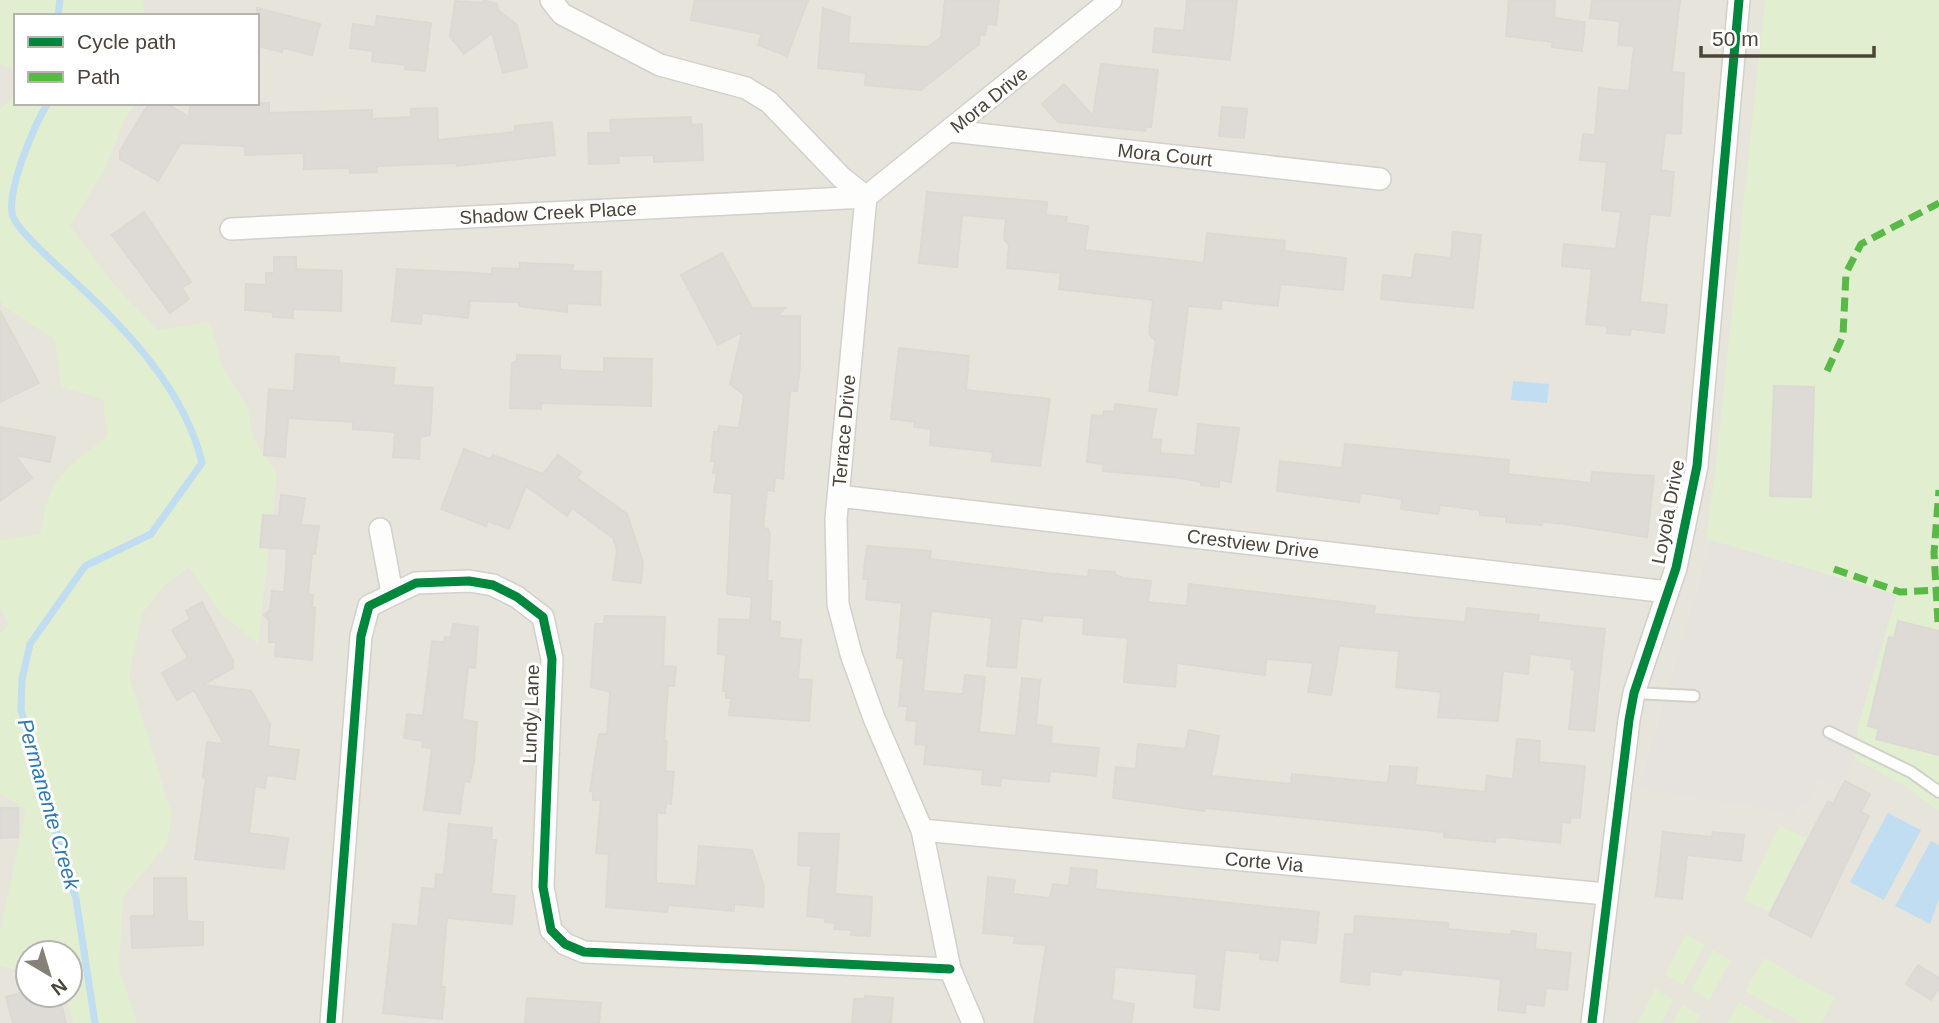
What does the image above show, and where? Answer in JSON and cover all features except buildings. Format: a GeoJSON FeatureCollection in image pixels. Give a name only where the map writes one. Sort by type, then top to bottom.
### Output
{"type":"FeatureCollection","features":[{"type":"Feature","properties":{"kind":"street"},"geometry":{"type":"LineString","coordinates":[[551,0],[562,14],[660,65],[746,88],[769,102],[841,177],[866,197]]}},
{"type":"Feature","properties":{"kind":"street","name":"Mora Drive"},"geometry":{"type":"LineString","coordinates":[[866,197],[1111,0]]}},
{"type":"Feature","properties":{"kind":"street","name":"Loyola Drive"},"geometry":{"type":"LineString","coordinates":[[1592,1023],[1606,894],[1634,694],[1687,526],[1697,466],[1739,0]]}},
{"type":"Feature","properties":{"kind":"street","name":"Mora Court"},"geometry":{"type":"LineString","coordinates":[[951,131],[1380,179]]}},
{"type":"Feature","properties":{"kind":"street","name":"Shadow Creek Place"},"geometry":{"type":"LineString","coordinates":[[231,229],[866,197]]}},
{"type":"Feature","properties":{"kind":"street","name":"Terrace Drive"},"geometry":{"type":"LineString","coordinates":[[866,197],[835,542],[842,621],[874,718],[922,830],[950,969],[973,1023]]}},
{"type":"Feature","properties":{"kind":"street","name":"Crestview Drive"},"geometry":{"type":"LineString","coordinates":[[838,496],[1668,592]]}},
{"type":"Feature","properties":{"kind":"street"},"geometry":{"type":"LineString","coordinates":[[380,529],[393,593]]}},
{"type":"Feature","properties":{"kind":"street","name":"Lundy Lane"},"geometry":{"type":"LineString","coordinates":[[331,1023],[357,668],[369,606],[416,583],[468,581],[493,585],[517,597],[543,617],[551,659],[543,887],[551,930],[565,944],[583,952],[950,969]]}},
{"type":"Feature","properties":{"kind":"street","name":"Corte Via"},"geometry":{"type":"LineString","coordinates":[[922,830],[1606,894]]}},
{"type":"Feature","properties":{"kind":"lane"},"geometry":{"type":"LineString","coordinates":[[1634,694],[1694,696]]}},
{"type":"Feature","properties":{"kind":"lane"},"geometry":{"type":"LineString","coordinates":[[1829,732],[1911,772],[1939,792]]}},
{"type":"Feature","properties":{"kind":"shaded area"},"geometry":{"type":"Polygon","coordinates":[[[0,0],[1939,0],[1939,1023],[0,1023],[0,0]]]}},
{"type":"Feature","properties":{"kind":"shaded area"},"geometry":{"type":"Polygon","coordinates":[[[1711,540],[1897,595],[1858,726],[1855,759],[1838,791],[1819,781],[1806,804],[1801,802],[1792,818],[1779,812],[1638,789],[1711,540]]]}},
{"type":"Feature","properties":{"kind":"green space"},"geometry":{"type":"Polygon","coordinates":[[[0,0],[143,0],[145,14],[14,14],[14,70],[0,64],[0,0]]]}},
{"type":"Feature","properties":{"kind":"green space"},"geometry":{"type":"Polygon","coordinates":[[[1765,0],[1939,0],[1939,811],[1906,787],[1855,759],[1838,791],[1819,781],[1806,804],[1801,802],[1792,818],[1779,812],[1638,789],[1711,540],[1705,539],[1714,482],[1765,0]]]}},
{"type":"Feature","properties":{"kind":"green space"},"geometry":{"type":"Polygon","coordinates":[[[14,92],[14,105],[135,105],[126,117],[105,169],[70,226],[111,281],[157,330],[210,322],[222,366],[248,408],[253,438],[277,474],[258,644],[222,615],[189,567],[165,585],[142,614],[129,675],[172,815],[167,844],[123,897],[119,969],[137,1023],[73,1023],[70,1009],[84,1009],[84,939],[14,939],[14,970],[0,966],[0,932],[26,809],[0,794],[0,634],[9,624],[0,607],[0,540],[40,534],[48,499],[61,476],[107,436],[103,399],[61,387],[55,340],[3,306],[0,299],[0,109],[9,102],[14,92]]]}},
{"type":"Feature","properties":{"kind":"green space"},"geometry":{"type":"Polygon","coordinates":[[[1780,825],[1806,838],[1769,912],[1744,899],[1780,825]]]}},
{"type":"Feature","properties":{"kind":"green space"},"geometry":{"type":"Polygon","coordinates":[[[1686,934],[1705,945],[1683,985],[1665,975],[1686,934]]]}},
{"type":"Feature","properties":{"kind":"green space"},"geometry":{"type":"Polygon","coordinates":[[[1713,950],[1731,960],[1709,1000],[1691,990],[1713,950]]]}},
{"type":"Feature","properties":{"kind":"green space"},"geometry":{"type":"Polygon","coordinates":[[[1764,958],[1835,998],[1821,1023],[1801,1023],[1745,991],[1764,958]]]}},
{"type":"Feature","properties":{"kind":"green space"},"geometry":{"type":"Polygon","coordinates":[[[1655,989],[1674,1000],[1661,1023],[1638,1023],[1655,989]]]}},
{"type":"Feature","properties":{"kind":"green space"},"geometry":{"type":"Polygon","coordinates":[[[1739,1002],[1776,1023],[1727,1023],[1739,1002]]]}},
{"type":"Feature","properties":{"kind":"green space"},"geometry":{"type":"Polygon","coordinates":[[[1682,1005],[1700,1015],[1696,1023],[1672,1023],[1682,1005]]]}},
{"type":"Feature","properties":{"kind":"water"},"geometry":{"type":"Polygon","coordinates":[[[1513,381],[1549,384],[1547,403],[1511,400],[1513,381]]]}},
{"type":"Feature","properties":{"kind":"water"},"geometry":{"type":"Polygon","coordinates":[[[1888,813],[1921,830],[1884,900],[1850,882],[1888,813]]]}},
{"type":"Feature","properties":{"kind":"water"},"geometry":{"type":"Polygon","coordinates":[[[1931,841],[1939,845],[1939,899],[1930,924],[1895,906],[1931,841]]]}},
{"type":"Feature","properties":{"kind":"waterway","name":"Permanente Creek"},"geometry":{"type":"LineString","coordinates":[[58,14],[60,0]]}},
{"type":"Feature","properties":{"kind":"waterway","name":"Permanente Creek"},"geometry":{"type":"LineString","coordinates":[[47,105],[16,178],[12,209],[14,219],[33,242],[114,319],[151,363],[182,411],[194,436],[202,463],[151,534],[85,566],[30,644],[22,679],[21,710],[76,899],[95,1023]]}},
{"type":"Feature","properties":{"kind":"marked path"},"geometry":{"type":"LineString","coordinates":[[1827,371],[1843,336],[1846,273],[1861,244],[1939,203]]}},
{"type":"Feature","properties":{"kind":"marked path"},"geometry":{"type":"LineString","coordinates":[[1938,622],[1934,553],[1939,490]]}},
{"type":"Feature","properties":{"kind":"marked path"},"geometry":{"type":"LineString","coordinates":[[1834,569],[1900,592],[1939,590]]}},
{"type":"Feature","properties":{"kind":"cycle path"},"geometry":{"type":"LineString","coordinates":[[1592,1023],[1634,693],[1676,568],[1697,466],[1739,0]]}},
{"type":"Feature","properties":{"kind":"cycle path"},"geometry":{"type":"LineString","coordinates":[[331,1023],[361,636],[369,606],[416,583],[469,581],[493,585],[517,597],[543,617],[552,659],[543,887],[551,930],[565,944],[584,952],[950,969]]}}]}
